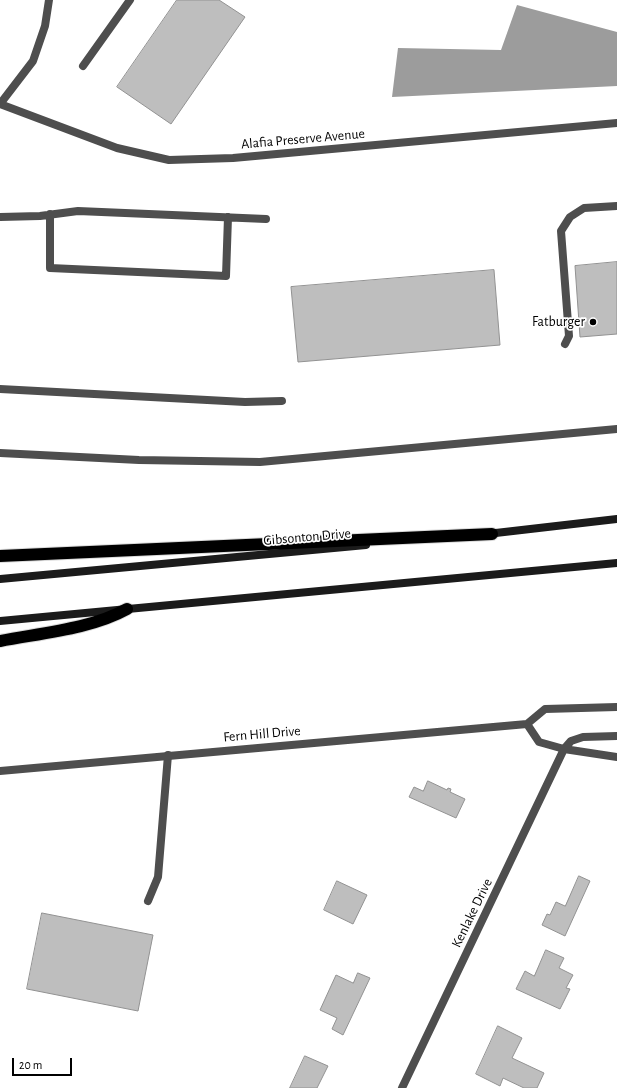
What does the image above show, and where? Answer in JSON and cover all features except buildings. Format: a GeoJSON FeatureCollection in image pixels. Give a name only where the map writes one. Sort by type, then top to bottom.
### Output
{"type":"FeatureCollection","features":[{"type":"Feature","properties":{"kind":"highway"},"geometry":{"type":"LineString","coordinates":[[0,556],[492,534]]}},
{"type":"Feature","properties":{"kind":"highway"},"geometry":{"type":"LineString","coordinates":[[0,641],[96,623],[113,617],[127,609]]}},
{"type":"Feature","properties":{"kind":"main road","name":"Gibsonton Drive"},"geometry":{"type":"LineString","coordinates":[[0,579],[492,534],[617,520]]}},
{"type":"Feature","properties":{"kind":"main road"},"geometry":{"type":"LineString","coordinates":[[0,621],[617,563]]}},
{"type":"Feature","properties":{"kind":"street"},"geometry":{"type":"LineString","coordinates":[[0,105],[33,61],[45,26],[49,0]]}},
{"type":"Feature","properties":{"kind":"street"},"geometry":{"type":"LineString","coordinates":[[83,66],[130,0]]}},
{"type":"Feature","properties":{"kind":"street","name":"Alafia Preserve Avenue"},"geometry":{"type":"LineString","coordinates":[[0,105],[117,148],[169,160],[233,158],[617,122]]}},
{"type":"Feature","properties":{"kind":"street"},"geometry":{"type":"LineString","coordinates":[[565,344],[569,336],[561,230],[570,217],[584,208],[617,206]]}},
{"type":"Feature","properties":{"kind":"street"},"geometry":{"type":"LineString","coordinates":[[0,217],[19,217],[78,210],[266,219]]}},
{"type":"Feature","properties":{"kind":"street"},"geometry":{"type":"LineString","coordinates":[[50,214],[50,268],[226,276],[228,217]]}},
{"type":"Feature","properties":{"kind":"street"},"geometry":{"type":"LineString","coordinates":[[0,389],[245,402],[282,401]]}},
{"type":"Feature","properties":{"kind":"street"},"geometry":{"type":"LineString","coordinates":[[0,454],[138,460],[260,462],[617,429]]}},
{"type":"Feature","properties":{"kind":"street"},"geometry":{"type":"LineString","coordinates":[[617,707],[545,709],[527,724],[539,742],[617,757]]}},
{"type":"Feature","properties":{"kind":"street","name":"Fern Hill Drive"},"geometry":{"type":"LineString","coordinates":[[0,771],[527,724]]}},
{"type":"Feature","properties":{"kind":"street"},"geometry":{"type":"LineString","coordinates":[[564,748],[571,742],[583,737],[617,736]]}},
{"type":"Feature","properties":{"kind":"street","name":"Kenlake Drive"},"geometry":{"type":"LineString","coordinates":[[402,1088],[564,748]]}},
{"type":"Feature","properties":{"kind":"street"},"geometry":{"type":"LineString","coordinates":[[148,900],[158,877],[168,755]]}},
{"type":"Feature","properties":{"kind":"shaded area"},"geometry":{"type":"Polygon","coordinates":[[[517,5],[617,32],[617,86],[392,97],[398,48],[501,50],[517,5]]]}},
{"type":"Feature","properties":{"kind":"place","name":"Fatburger"},"geometry":{"type":"Point","coordinates":[593,322]}}]}
